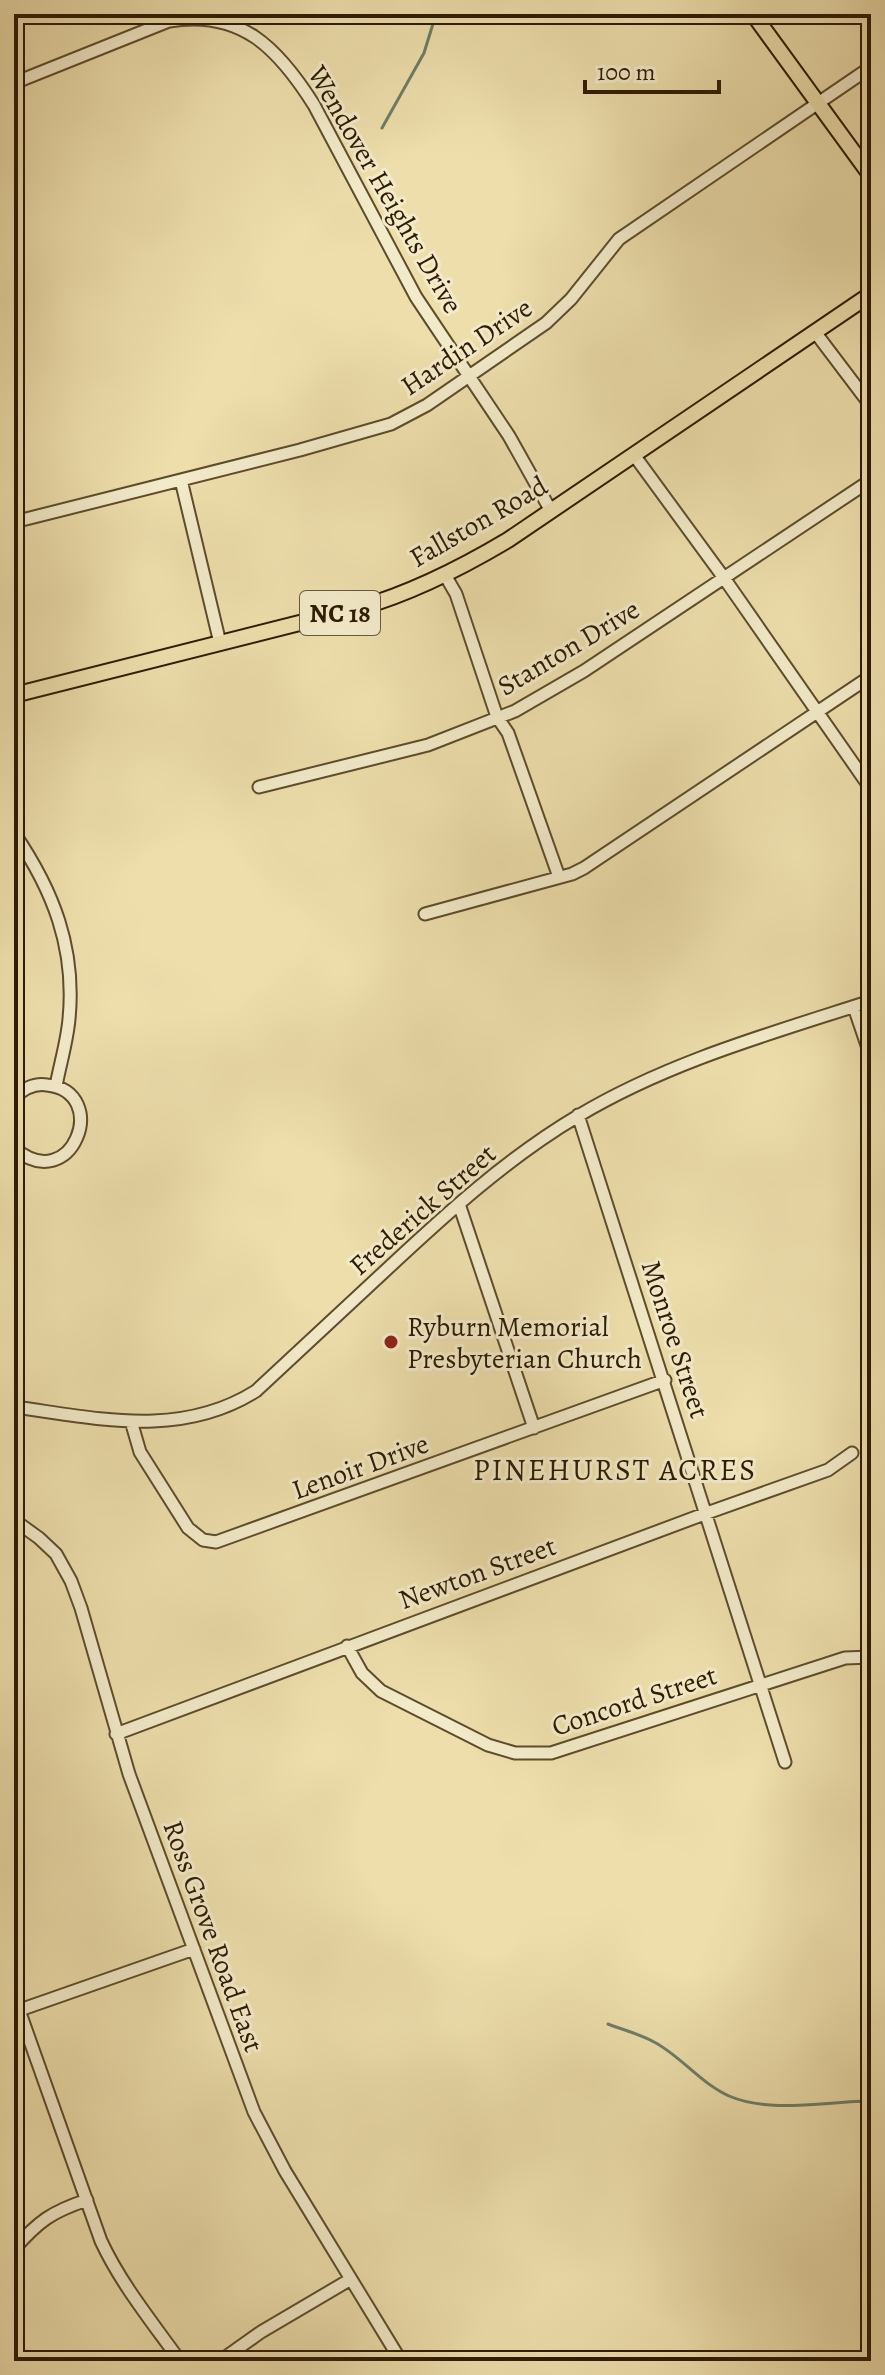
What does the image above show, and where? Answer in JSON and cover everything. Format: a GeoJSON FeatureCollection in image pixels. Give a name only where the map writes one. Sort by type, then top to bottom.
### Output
{"type":"FeatureCollection","features":[{"type":"Feature","properties":{"kind":"main road"},"geometry":{"type":"LineString","coordinates":[[753,14],[871,176]]}},
{"type":"Feature","properties":{"kind":"main road","name":"Fallston Road"},"geometry":{"type":"LineString","coordinates":[[14,695],[372,604],[445,575],[508,540],[871,294]]}},
{"type":"Feature","properties":{"kind":"street","name":"Wendover Heights Drive"},"geometry":{"type":"LineString","coordinates":[[14,83],[169,21],[208,19],[240,27],[252,34],[280,57],[302,86],[416,297],[509,436],[551,511]]}},
{"type":"Feature","properties":{"kind":"street","name":"Hardin Drive"},"geometry":{"type":"LineString","coordinates":[[14,522],[339,440],[391,424],[427,405],[546,323],[571,299],[619,239],[871,67]]}},
{"type":"Feature","properties":{"kind":"street"},"geometry":{"type":"LineString","coordinates":[[815,332],[871,406]]}},
{"type":"Feature","properties":{"kind":"street"},"geometry":{"type":"LineString","coordinates":[[634,455],[871,789]]}},
{"type":"Feature","properties":{"kind":"street"},"geometry":{"type":"LineString","coordinates":[[181,480],[220,643]]}},
{"type":"Feature","properties":{"kind":"street","name":"Stanton Drive"},"geometry":{"type":"LineString","coordinates":[[259,787],[428,745],[515,711],[584,671],[871,480]]}},
{"type":"Feature","properties":{"kind":"street"},"geometry":{"type":"LineString","coordinates":[[445,575],[456,594],[497,717],[508,733],[559,877]]}},
{"type":"Feature","properties":{"kind":"street"},"geometry":{"type":"LineString","coordinates":[[425,914],[584,868],[871,676]]}},
{"type":"Feature","properties":{"kind":"street"},"geometry":{"type":"LineString","coordinates":[[14,833],[44,880],[64,936],[70,977],[69,1020],[56,1086]]}},
{"type":"Feature","properties":{"kind":"street","name":"Frederick Street"},"geometry":{"type":"LineString","coordinates":[[14,1407],[131,1421],[160,1421],[201,1416],[238,1402],[256,1391],[459,1204],[531,1147],[578,1115],[665,1072],[749,1040],[871,1001]]}},
{"type":"Feature","properties":{"kind":"street"},"geometry":{"type":"LineString","coordinates":[[854,1007],[871,1057]]}},
{"type":"Feature","properties":{"kind":"street"},"geometry":{"type":"LineString","coordinates":[[14,1098],[31,1086],[56,1086],[75,1102],[81,1126],[78,1139],[71,1149],[49,1161],[36,1161],[14,1148]]}},
{"type":"Feature","properties":{"kind":"street","name":"Monroe Street"},"geometry":{"type":"LineString","coordinates":[[578,1115],[785,1762]]}},
{"type":"Feature","properties":{"kind":"street"},"geometry":{"type":"LineString","coordinates":[[459,1204],[534,1428]]}},
{"type":"Feature","properties":{"kind":"street","name":"Lenoir Drive"},"geometry":{"type":"LineString","coordinates":[[131,1421],[140,1452],[188,1528],[203,1540],[216,1542],[665,1380]]}},
{"type":"Feature","properties":{"kind":"street","name":"Newton Street"},"geometry":{"type":"LineString","coordinates":[[116,1734],[828,1470],[852,1453]]}},
{"type":"Feature","properties":{"kind":"street","name":"Ross Grove Road East"},"geometry":{"type":"LineString","coordinates":[[14,1520],[39,1538],[65,1568],[81,1608],[116,1734],[254,2112],[285,2171],[401,2361]]}},
{"type":"Feature","properties":{"kind":"street","name":"Concord Street"},"geometry":{"type":"LineString","coordinates":[[347,1646],[362,1673],[381,1691],[471,1738],[515,1753],[551,1753],[845,1658],[871,1657]]}},
{"type":"Feature","properties":{"kind":"street"},"geometry":{"type":"LineString","coordinates":[[180,2361],[111,2262],[17,2011],[194,1949]]}},
{"type":"Feature","properties":{"kind":"street"},"geometry":{"type":"LineString","coordinates":[[14,2249],[47,2217],[87,2200]]}},
{"type":"Feature","properties":{"kind":"street"},"geometry":{"type":"LineString","coordinates":[[220,2361],[261,2332],[351,2279]]}},
{"type":"Feature","properties":{"kind":"waterway"},"geometry":{"type":"LineString","coordinates":[[382,128],[424,53],[436,14]]}},
{"type":"Feature","properties":{"kind":"waterway"},"geometry":{"type":"LineString","coordinates":[[608,2024],[654,2042],[719,2091],[745,2101],[781,2105],[871,2101]]}},
{"type":"Feature","properties":{"kind":"place","name":"Ryburn Memorial Presbyterian Church"},"geometry":{"type":"Point","coordinates":[391,1342]}},
{"type":"Feature","properties":{"kind":"district","name":"PINEHURST ACRES"},"geometry":{"type":"Point","coordinates":[615,1470]}}]}
